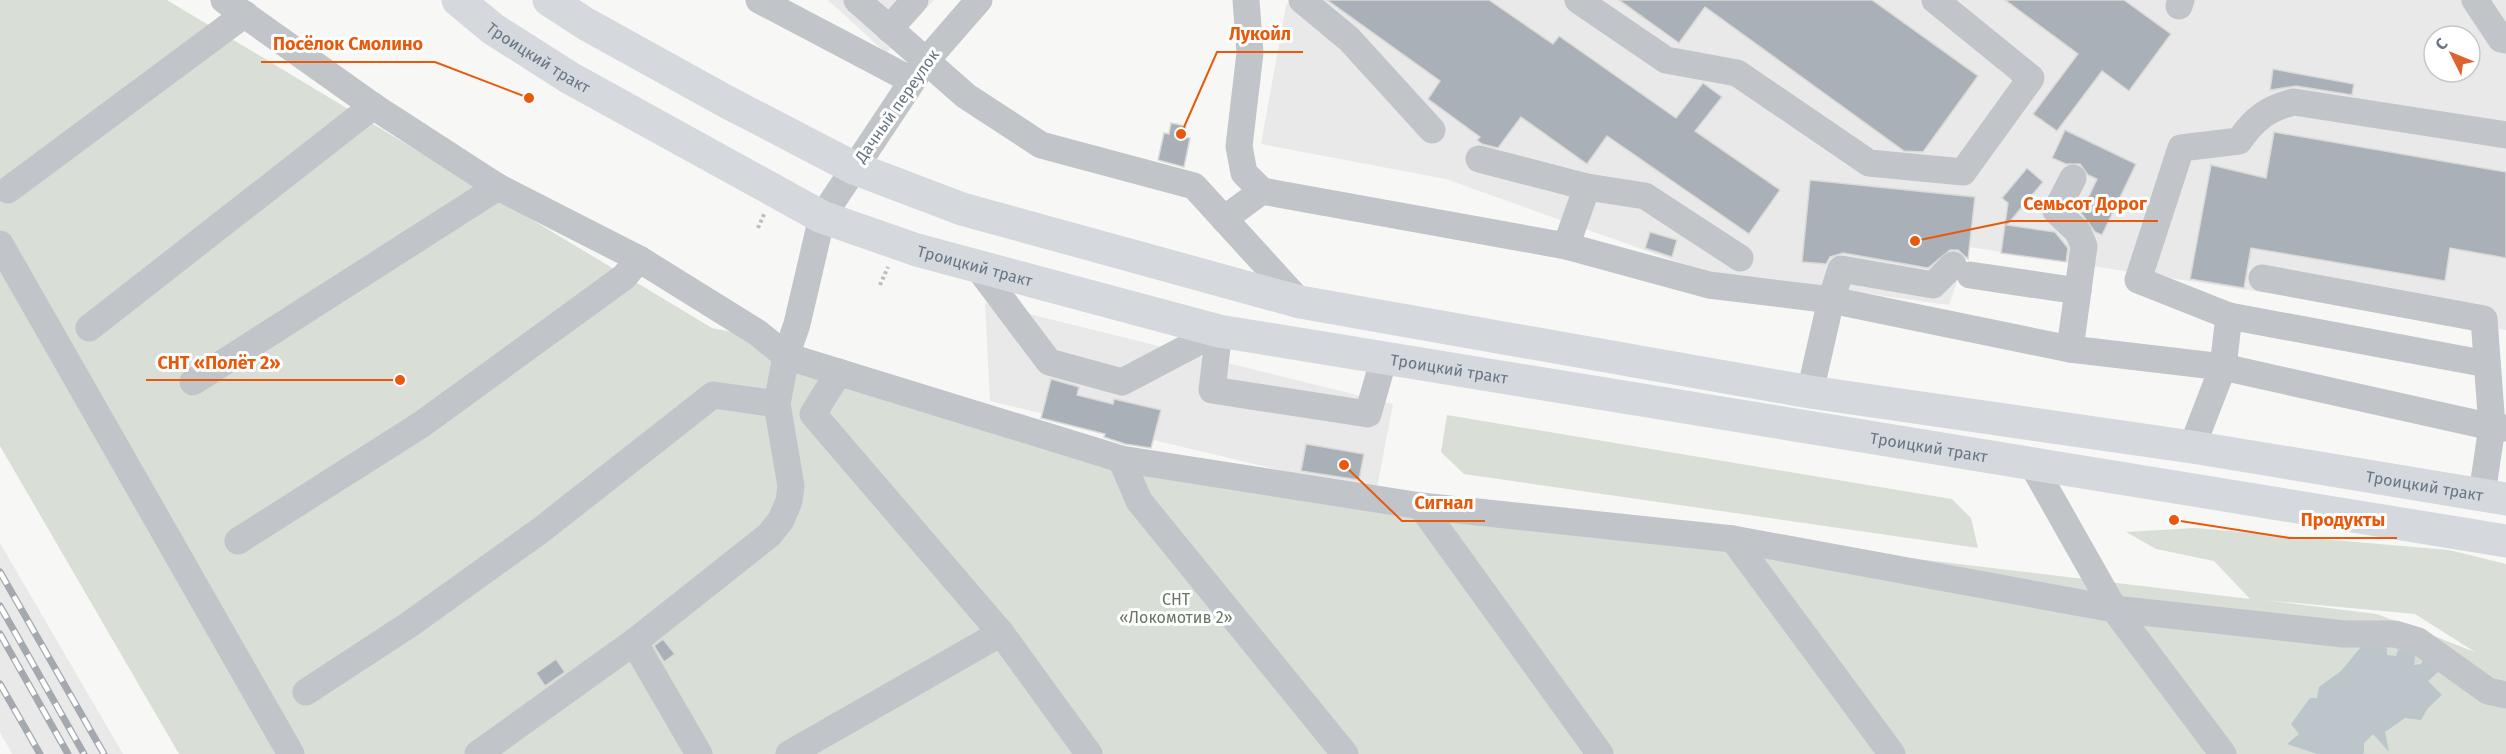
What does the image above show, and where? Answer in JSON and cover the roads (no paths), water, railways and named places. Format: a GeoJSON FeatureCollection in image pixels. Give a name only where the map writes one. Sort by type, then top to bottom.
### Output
{"type":"FeatureCollection","features":[{"type":"Feature","properties":{"kind":"main road","name":"Троицкий тракт"},"geometry":{"type":"LineString","coordinates":[[458,0],[493,29],[570,78],[822,217],[917,250],[1219,331],[2506,542]]}},
{"type":"Feature","properties":{"kind":"main road","name":"Троицкий тракт"},"geometry":{"type":"LineString","coordinates":[[549,0],[586,24],[727,102],[854,168],[962,209],[1300,302],[1810,392],[2192,447],[2494,496]]}},
{"type":"Feature","properties":{"kind":"street"},"geometry":{"type":"LineString","coordinates":[[759,0],[918,71],[966,96],[1041,145],[1194,186],[1300,302]]}},
{"type":"Feature","properties":{"kind":"street"},"geometry":{"type":"LineString","coordinates":[[857,0],[889,28],[918,71]]}},
{"type":"Feature","properties":{"kind":"street"},"geometry":{"type":"LineString","coordinates":[[889,28],[915,0]]}},
{"type":"Feature","properties":{"kind":"street","name":"Дачный переулок"},"geometry":{"type":"LineString","coordinates":[[777,404],[786,356],[797,324],[822,217],[918,71],[979,0]]}},
{"type":"Feature","properties":{"kind":"street"},"geometry":{"type":"LineString","coordinates":[[1246,0],[1250,53],[1239,146],[1244,172],[1262,190],[1566,246],[1709,285],[1831,300],[2070,349],[2223,367],[2499,427]]}},
{"type":"Feature","properties":{"kind":"street"},"geometry":{"type":"LineString","coordinates":[[1302,0],[1349,39],[1432,130]]}},
{"type":"Feature","properties":{"kind":"street"},"geometry":{"type":"LineString","coordinates":[[1578,0],[1666,60],[1737,73],[1869,163],[1963,172],[2031,78],[1935,0]]}},
{"type":"Feature","properties":{"kind":"street"},"geometry":{"type":"LineString","coordinates":[[2475,0],[2500,39],[2506,39]]}},
{"type":"Feature","properties":{"kind":"street"},"geometry":{"type":"LineString","coordinates":[[9,190],[234,7],[373,106],[498,187],[639,259],[758,333],[786,356],[1120,459],[1421,506],[1732,539],[2114,609],[2344,634],[2394,634],[2418,641],[2497,693],[2506,715]]}},
{"type":"Feature","properties":{"kind":"street"},"geometry":{"type":"LineString","coordinates":[[2487,364],[2229,316],[2138,280],[2181,148],[2239,141],[2249,126],[2264,112],[2294,102],[2506,135]]}},
{"type":"Feature","properties":{"kind":"street"},"geometry":{"type":"LineString","coordinates":[[89,328],[373,106]]}},
{"type":"Feature","properties":{"kind":"street"},"geometry":{"type":"LineString","coordinates":[[1479,159],[1587,187],[1645,196],[1740,258]]}},
{"type":"Feature","properties":{"kind":"street"},"geometry":{"type":"LineString","coordinates":[[2070,349],[2084,246],[2078,232],[2056,211],[2073,178]]}},
{"type":"Feature","properties":{"kind":"street"},"geometry":{"type":"LineString","coordinates":[[193,382],[498,187]]}},
{"type":"Feature","properties":{"kind":"street"},"geometry":{"type":"LineString","coordinates":[[1566,246],[1587,187]]}},
{"type":"Feature","properties":{"kind":"street"},"geometry":{"type":"LineString","coordinates":[[1224,219],[1262,190]]}},
{"type":"Feature","properties":{"kind":"street"},"geometry":{"type":"LineString","coordinates":[[0,244],[291,754]]}},
{"type":"Feature","properties":{"kind":"street"},"geometry":{"type":"LineString","coordinates":[[238,541],[423,424],[624,277],[639,259]]}},
{"type":"Feature","properties":{"kind":"street"},"geometry":{"type":"LineString","coordinates":[[976,265],[1049,363],[1122,382],[1219,331]]}},
{"type":"Feature","properties":{"kind":"street"},"geometry":{"type":"LineString","coordinates":[[1810,392],[1831,300],[1841,269],[1933,285],[1961,270],[2078,291]]}},
{"type":"Feature","properties":{"kind":"street"},"geometry":{"type":"LineString","coordinates":[[2262,278],[2484,319],[2495,329],[2487,364],[2499,427],[2494,496]]}},
{"type":"Feature","properties":{"kind":"street"},"geometry":{"type":"LineString","coordinates":[[2192,447],[2223,367],[2229,316]]}},
{"type":"Feature","properties":{"kind":"street"},"geometry":{"type":"LineString","coordinates":[[1219,331],[1212,390],[1368,414],[1384,358]]}},
{"type":"Feature","properties":{"kind":"street"},"geometry":{"type":"LineString","coordinates":[[839,372],[813,414],[1001,633],[1089,754]]}},
{"type":"Feature","properties":{"kind":"street"},"geometry":{"type":"LineString","coordinates":[[306,692],[410,624],[541,530],[713,394],[777,404],[791,486],[789,501],[781,520],[769,536],[634,642],[478,754]]}},
{"type":"Feature","properties":{"kind":"street"},"geometry":{"type":"LineString","coordinates":[[1120,459],[1139,501],[1345,754]]}},
{"type":"Feature","properties":{"kind":"street"},"geometry":{"type":"LineString","coordinates":[[2032,464],[2114,609],[2223,754]]}},
{"type":"Feature","properties":{"kind":"street"},"geometry":{"type":"LineString","coordinates":[[1421,506],[1600,754]]}},
{"type":"Feature","properties":{"kind":"street"},"geometry":{"type":"LineString","coordinates":[[1732,539],[1892,754]]}},
{"type":"Feature","properties":{"kind":"street"},"geometry":{"type":"LineString","coordinates":[[789,754],[1001,633]]}},
{"type":"Feature","properties":{"kind":"street"},"geometry":{"type":"LineString","coordinates":[[634,642],[699,754]]}},
{"type":"Feature","properties":{"kind":"railway"},"geometry":{"type":"LineString","coordinates":[[0,572],[104,754]]}},
{"type":"Feature","properties":{"kind":"railway"},"geometry":{"type":"LineString","coordinates":[[0,606],[84,754]]}},
{"type":"Feature","properties":{"kind":"railway"},"geometry":{"type":"LineString","coordinates":[[0,634],[68,754]]}},
{"type":"Feature","properties":{"kind":"railway"},"geometry":{"type":"LineString","coordinates":[[0,684],[40,754]]}},
{"type":"Feature","properties":{"kind":"place","name":"Посёлок Смолино"},"geometry":{"type":"Point","coordinates":[529,98]}},
{"type":"Feature","properties":{"kind":"place","name":"Лукойл"},"geometry":{"type":"Point","coordinates":[1181,134]}},
{"type":"Feature","properties":{"kind":"place","name":"Семьсот Дорог"},"geometry":{"type":"Point","coordinates":[1915,241]}},
{"type":"Feature","properties":{"kind":"place","name":"СНТ «Полёт 2»"},"geometry":{"type":"Point","coordinates":[400,380]}},
{"type":"Feature","properties":{"kind":"place","name":"Сигнал"},"geometry":{"type":"Point","coordinates":[1344,465]}},
{"type":"Feature","properties":{"kind":"place","name":"Продукты"},"geometry":{"type":"Point","coordinates":[2174,520]}},
{"type":"Feature","properties":{"kind":"park label","name":"СНТ «Локомотив 2»"},"geometry":{"type":"Point","coordinates":[1176,608]}}]}
